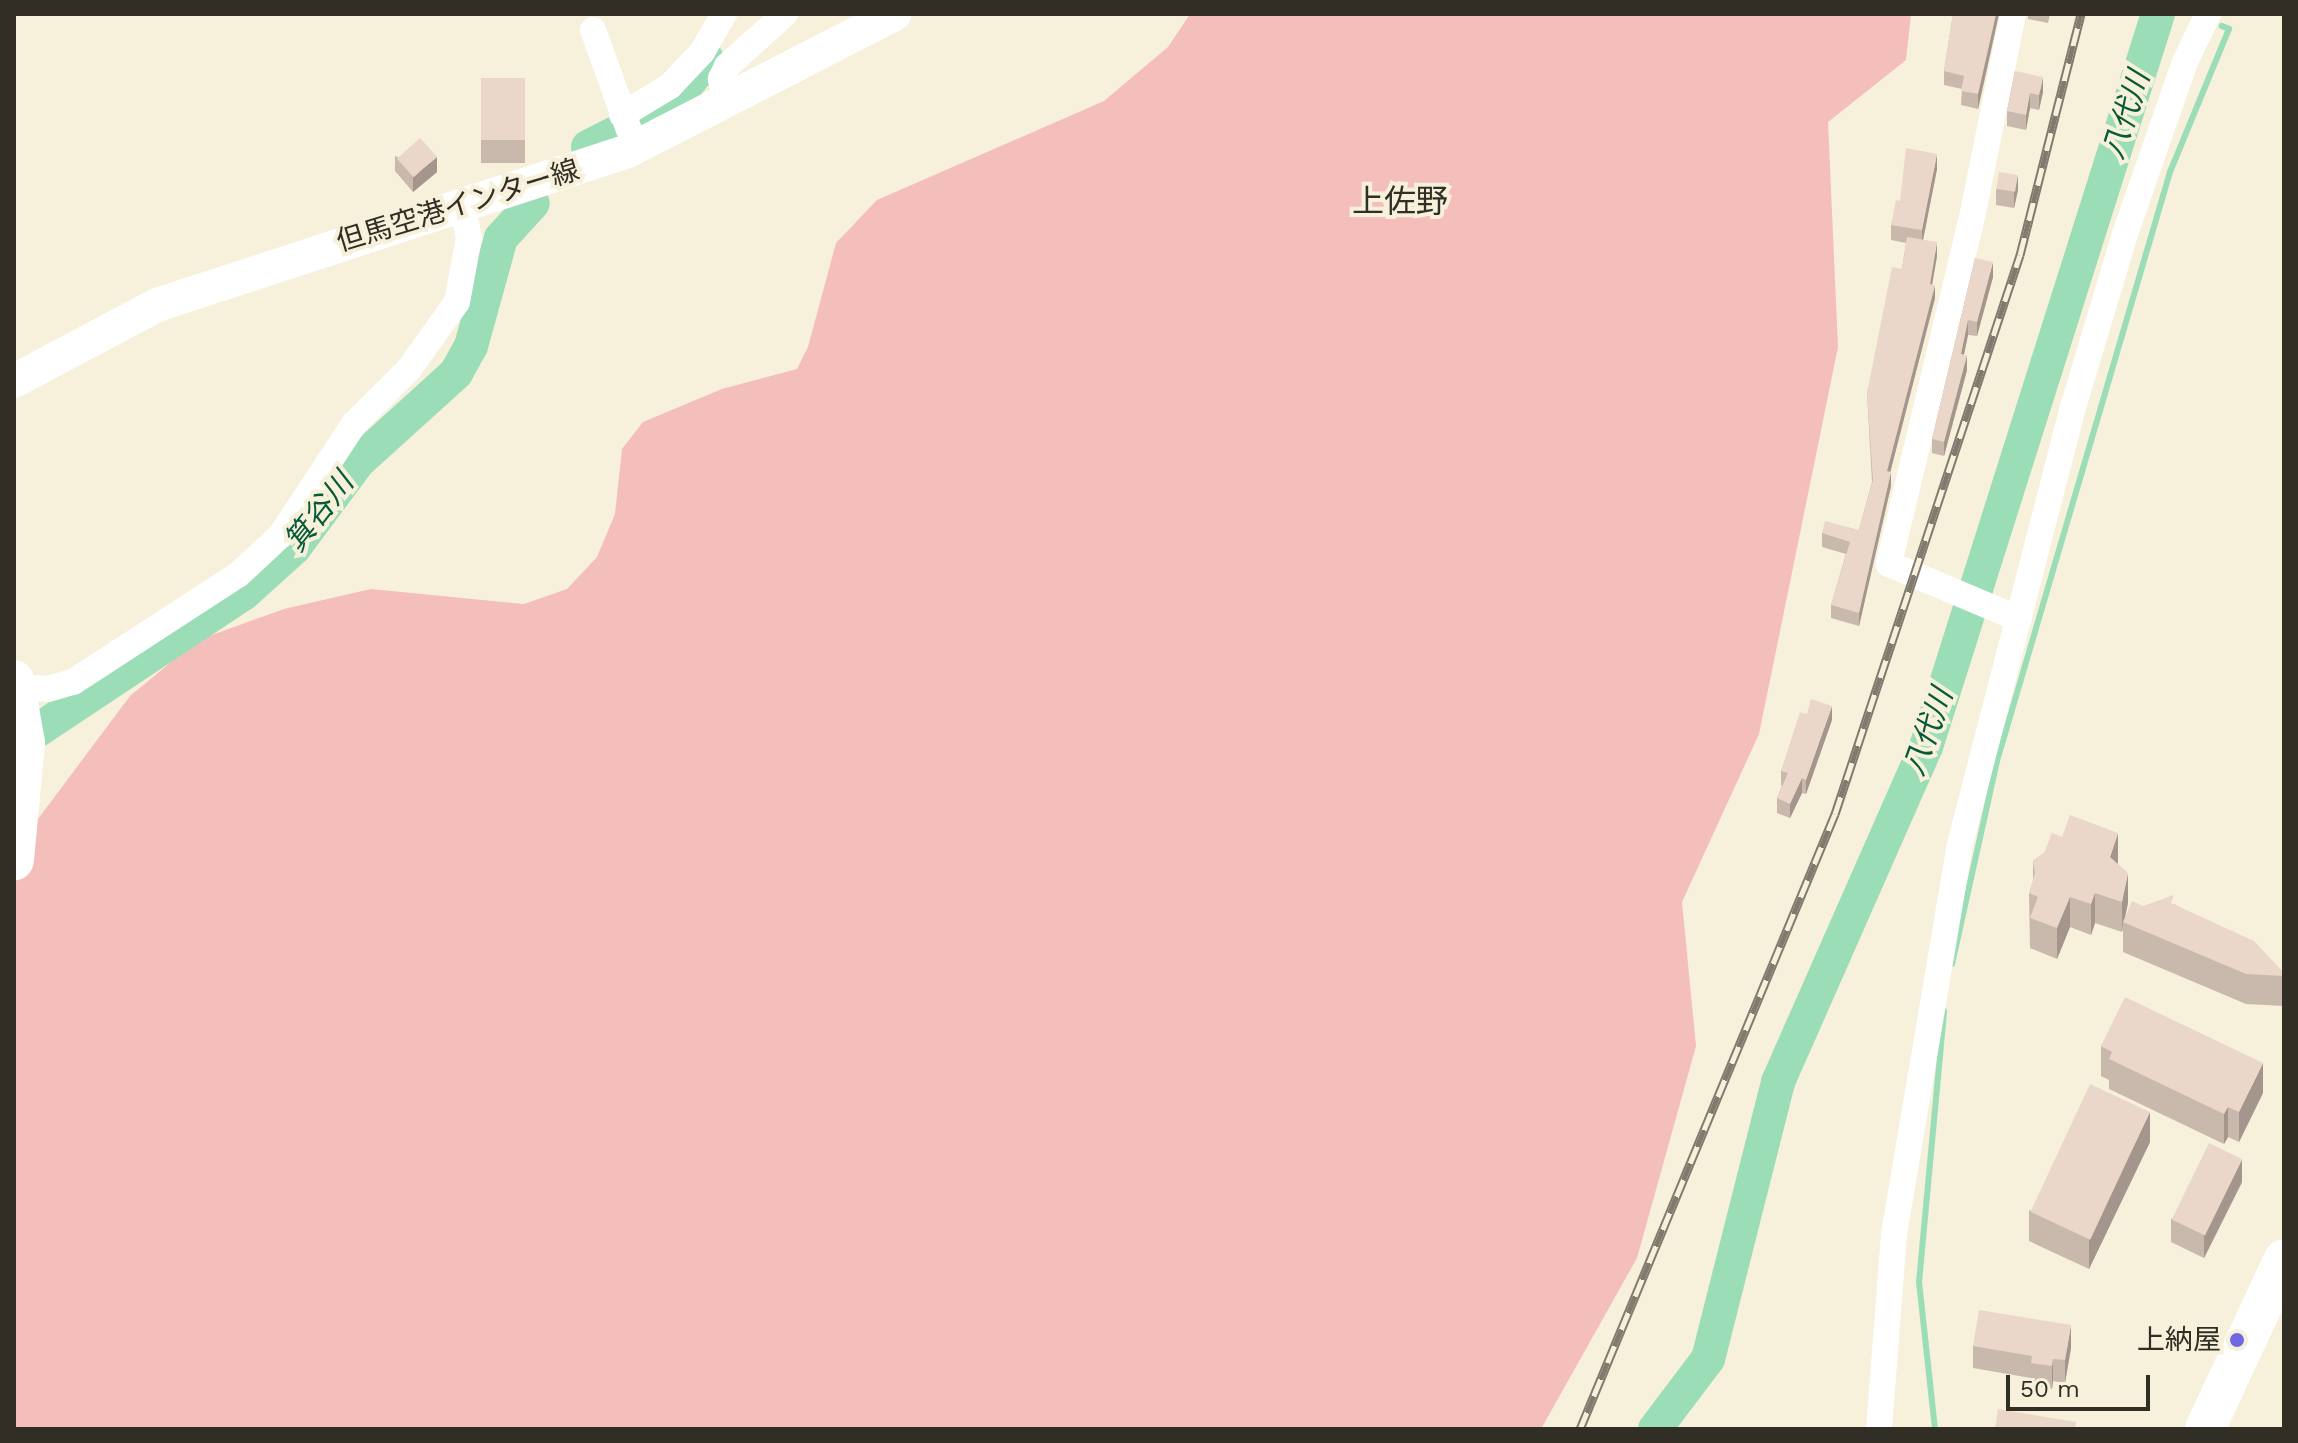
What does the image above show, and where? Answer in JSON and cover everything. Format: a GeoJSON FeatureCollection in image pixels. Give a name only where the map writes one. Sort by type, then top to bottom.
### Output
{"type":"FeatureCollection","features":[{"type":"Feature","properties":{"kind":"highway"},"geometry":{"type":"LineString","coordinates":[[14,680],[25,743],[14,858]]}},
{"type":"Feature","properties":{"kind":"highway"},"geometry":{"type":"LineString","coordinates":[[2205,1429],[2284,1259]]}},
{"type":"Feature","properties":{"kind":"main road","name":"但馬空港インター線"},"geometry":{"type":"LineString","coordinates":[[14,381],[157,305],[637,148],[725,88],[895,14]]}},
{"type":"Feature","properties":{"kind":"street"},"geometry":{"type":"LineString","coordinates":[[622,115],[652,101],[702,52],[724,14]]}},
{"type":"Feature","properties":{"kind":"street"},"geometry":{"type":"LineString","coordinates":[[702,52],[725,88],[785,14]]}},
{"type":"Feature","properties":{"kind":"street"},"geometry":{"type":"LineString","coordinates":[[2013,14],[1973,213],[1889,564],[1925,583],[2019,619]]}},
{"type":"Feature","properties":{"kind":"street"},"geometry":{"type":"LineString","coordinates":[[1879,1429],[1894,1234],[1951,893],[2019,619],[2125,234],[2185,62],[2208,14]]}},
{"type":"Feature","properties":{"kind":"street"},"geometry":{"type":"LineString","coordinates":[[593,30],[622,115],[637,148]]}},
{"type":"Feature","properties":{"kind":"street"},"geometry":{"type":"LineString","coordinates":[[14,687],[48,689],[73,682],[169,622],[262,555],[354,424],[409,369],[457,302],[469,237],[462,206]]}},
{"type":"Feature","properties":{"kind":"shaded area"},"geometry":{"type":"Polygon","coordinates":[[[1190,14],[1911,14],[1906,60],[1828,122],[1838,347],[1759,734],[1682,902],[1696,1046],[1637,1258],[1541,1429],[14,1429],[14,832],[35,823],[130,696],[198,640],[284,609],[371,589],[524,604],[567,589],[597,557],[615,514],[622,449],[643,422],[722,389],[797,369],[808,347],[836,243],[877,200],[1104,101],[1168,47],[1190,14]]]}},
{"type":"Feature","properties":{"kind":"building"},"geometry":{"type":"Polygon","coordinates":[[[1953,14],[1996,14],[1978,94],[1961,91],[1964,76],[1944,71],[1953,14]]]}},
{"type":"Feature","properties":{"kind":"building"},"geometry":{"type":"Polygon","coordinates":[[[2015,71],[2043,77],[2039,95],[2030,93],[2026,115],[2007,111],[2015,71]]]}},
{"type":"Feature","properties":{"kind":"building"},"geometry":{"type":"Polygon","coordinates":[[[481,78],[525,78],[525,140],[481,140],[481,78]]]}},
{"type":"Feature","properties":{"kind":"building"},"geometry":{"type":"Polygon","coordinates":[[[420,138],[437,157],[414,177],[397,159],[420,138]]]}},
{"type":"Feature","properties":{"kind":"building"},"geometry":{"type":"Polygon","coordinates":[[[1906,148],[1937,154],[1922,230],[1891,225],[1896,200],[1900,201],[1906,148]]]}},
{"type":"Feature","properties":{"kind":"building"},"geometry":{"type":"Polygon","coordinates":[[[1999,172],[2018,175],[2015,192],[1996,189],[1999,172]]]}},
{"type":"Feature","properties":{"kind":"building"},"geometry":{"type":"Polygon","coordinates":[[[1907,237],[1937,242],[1930,284],[1935,285],[1887,471],[1891,472],[1859,613],[1831,605],[1850,542],[1822,533],[1825,521],[1859,530],[1873,480],[1867,393],[1892,267],[1902,269],[1907,237]]]}},
{"type":"Feature","properties":{"kind":"building"},"geometry":{"type":"Polygon","coordinates":[[[1975,258],[1993,262],[1977,322],[1968,320],[1961,354],[1967,355],[1944,442],[1932,439],[1975,258]]]}},
{"type":"Feature","properties":{"kind":"building"},"geometry":{"type":"Polygon","coordinates":[[[1811,699],[1832,706],[1806,780],[1802,778],[1790,804],[1777,798],[1788,773],[1781,771],[1800,712],[1807,714],[1811,699]]]}},
{"type":"Feature","properties":{"kind":"building"},"geometry":{"type":"Polygon","coordinates":[[[2070,815],[2118,833],[2110,857],[2128,873],[2122,902],[2095,893],[2091,904],[2070,897],[2057,928],[2030,918],[2038,897],[2029,893],[2035,873],[2033,861],[2044,853],[2052,833],[2062,837],[2070,815]]]}},
{"type":"Feature","properties":{"kind":"building"},"geometry":{"type":"Polygon","coordinates":[[[2174,895],[2171,903],[2254,941],[2284,976],[2246,974],[2123,922],[2132,901],[2143,906],[2174,895]]]}},
{"type":"Feature","properties":{"kind":"building"},"geometry":{"type":"Polygon","coordinates":[[[2125,997],[2263,1063],[2239,1112],[2228,1107],[2224,1114],[2109,1059],[2112,1052],[2101,1046],[2125,997]]]}},
{"type":"Feature","properties":{"kind":"building"},"geometry":{"type":"Polygon","coordinates":[[[2090,1084],[2150,1112],[2090,1240],[2030,1212],[2090,1084]]]}},
{"type":"Feature","properties":{"kind":"building"},"geometry":{"type":"Polygon","coordinates":[[[2209,1143],[2242,1159],[2205,1236],[2172,1219],[2209,1143]]]}},
{"type":"Feature","properties":{"kind":"building"},"geometry":{"type":"Polygon","coordinates":[[[1979,1310],[2071,1325],[2065,1360],[2053,1359],[2052,1366],[2031,1363],[2032,1356],[1973,1346],[1979,1310]]]}},
{"type":"Feature","properties":{"kind":"building"},"geometry":{"type":"Polygon","coordinates":[[[1998,1409],[2076,1422],[2075,1429],[1995,1429],[1998,1409]]]}},
{"type":"Feature","properties":{"kind":"waterway","name":"八代川"},"geometry":{"type":"LineString","coordinates":[[1655,1429],[1708,1359],[1778,1082],[1926,747],[2158,14]]}},
{"type":"Feature","properties":{"kind":"waterway"},"geometry":{"type":"LineString","coordinates":[[1952,964],[1997,761],[2170,172],[2229,29],[2222,26]]}},
{"type":"Feature","properties":{"kind":"waterway","name":"箕谷川"},"geometry":{"type":"LineString","coordinates":[[588,147],[672,104],[707,59]]}},
{"type":"Feature","properties":{"kind":"waterway","name":"箕谷川"},"geometry":{"type":"LineString","coordinates":[[14,746],[243,594],[294,548],[358,462],[456,373],[471,346],[501,238],[533,203]]}},
{"type":"Feature","properties":{"kind":"waterway"},"geometry":{"type":"LineString","coordinates":[[1935,1429],[1919,1282],[1944,1011]]}},
{"type":"Feature","properties":{"kind":"railway"},"geometry":{"type":"LineString","coordinates":[[1580,1429],[1835,814],[2020,255],[2081,14]]}},
{"type":"Feature","properties":{"kind":"place","name":"上納屋"},"geometry":{"type":"Point","coordinates":[2237,1340]}},
{"type":"Feature","properties":{"kind":"district","name":"上佐野"},"geometry":{"type":"Point","coordinates":[1400,201]}}]}
